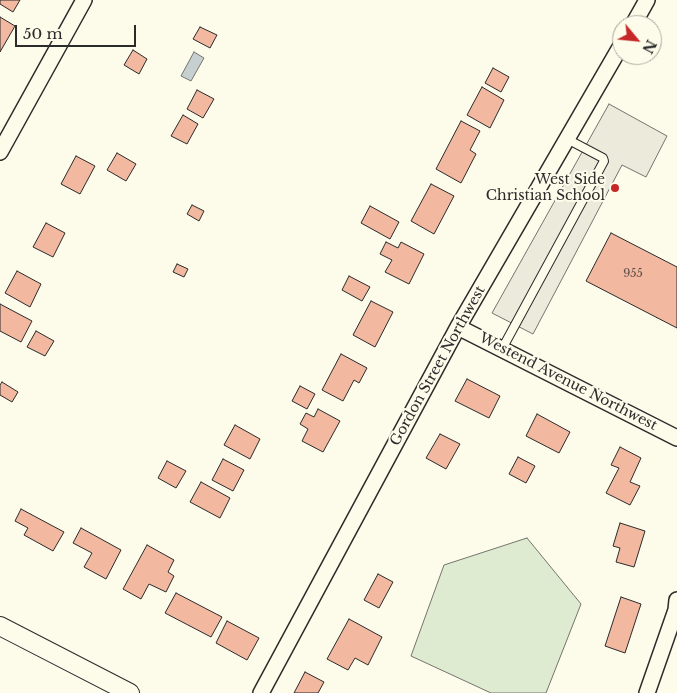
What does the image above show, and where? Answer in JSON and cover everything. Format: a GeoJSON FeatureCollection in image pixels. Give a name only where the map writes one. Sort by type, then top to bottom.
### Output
{"type":"FeatureCollection","features":[{"type":"Feature","properties":{"kind":"street"},"geometry":{"type":"LineString","coordinates":[[0,152],[84,0]]}},
{"type":"Feature","properties":{"kind":"street"},"geometry":{"type":"LineString","coordinates":[[639,15],[647,0]]}},
{"type":"Feature","properties":{"kind":"street","name":"Gordon Street Northwest"},"geometry":{"type":"LineString","coordinates":[[261,693],[458,326],[612,61]]}},
{"type":"Feature","properties":{"kind":"street","name":"Westend Avenue Northwest"},"geometry":{"type":"LineString","coordinates":[[458,326],[677,438]]}},
{"type":"Feature","properties":{"kind":"street"},"geometry":{"type":"LineString","coordinates":[[647,693],[676,610],[677,600]]}},
{"type":"Feature","properties":{"kind":"street"},"geometry":{"type":"LineString","coordinates":[[0,626],[130,693]]}},
{"type":"Feature","properties":{"kind":"lane"},"geometry":{"type":"LineString","coordinates":[[502,349],[604,161],[603,158],[567,139]]}},
{"type":"Feature","properties":{"kind":"green space"},"geometry":{"type":"Polygon","coordinates":[[[527,538],[581,604],[546,693],[491,693],[411,656],[444,565],[527,538]]]}},
{"type":"Feature","properties":{"kind":"shaded area"},"geometry":{"type":"Polygon","coordinates":[[[194,52],[204,58],[191,81],[181,76],[194,52]]]}},
{"type":"Feature","properties":{"kind":"shaded area"},"geometry":{"type":"Polygon","coordinates":[[[609,104],[667,136],[646,177],[622,165],[533,334],[492,313],[609,104]]]}},
{"type":"Feature","properties":{"kind":"building"},"geometry":{"type":"Polygon","coordinates":[[[0,0],[20,0],[13,12],[0,4],[0,0]]]}},
{"type":"Feature","properties":{"kind":"building"},"geometry":{"type":"Polygon","coordinates":[[[0,17],[15,26],[0,52],[0,17]]]}},
{"type":"Feature","properties":{"kind":"building"},"geometry":{"type":"Polygon","coordinates":[[[200,27],[217,35],[210,48],[193,39],[200,27]]]}},
{"type":"Feature","properties":{"kind":"building"},"geometry":{"type":"Polygon","coordinates":[[[133,50],[147,59],[139,74],[124,65],[133,50]]]}},
{"type":"Feature","properties":{"kind":"building"},"geometry":{"type":"Polygon","coordinates":[[[493,68],[509,77],[501,92],[485,83],[493,68]]]}},
{"type":"Feature","properties":{"kind":"building"},"geometry":{"type":"Polygon","coordinates":[[[482,87],[504,100],[490,128],[467,115],[482,87]]]}},
{"type":"Feature","properties":{"kind":"building"},"geometry":{"type":"Polygon","coordinates":[[[197,90],[214,99],[203,118],[187,109],[197,90]]]}},
{"type":"Feature","properties":{"kind":"building"},"geometry":{"type":"Polygon","coordinates":[[[183,115],[198,124],[187,144],[171,136],[183,115]]]}},
{"type":"Feature","properties":{"kind":"building"},"geometry":{"type":"Polygon","coordinates":[[[461,121],[480,131],[470,150],[476,154],[461,183],[436,169],[461,121]]]}},
{"type":"Feature","properties":{"kind":"building"},"geometry":{"type":"Polygon","coordinates":[[[117,153],[136,164],[126,181],[107,170],[117,153]]]}},
{"type":"Feature","properties":{"kind":"building"},"geometry":{"type":"Polygon","coordinates":[[[76,156],[95,166],[80,194],[61,184],[76,156]]]}},
{"type":"Feature","properties":{"kind":"building"},"geometry":{"type":"Polygon","coordinates":[[[431,184],[454,196],[434,234],[411,221],[431,184]]]}},
{"type":"Feature","properties":{"kind":"building"},"geometry":{"type":"Polygon","coordinates":[[[192,205],[204,211],[199,221],[187,214],[192,205]]]}},
{"type":"Feature","properties":{"kind":"building"},"geometry":{"type":"Polygon","coordinates":[[[370,206],[399,222],[390,239],[361,223],[370,206]]]}},
{"type":"Feature","properties":{"kind":"building"},"geometry":{"type":"Polygon","coordinates":[[[46,223],[65,233],[53,257],[33,247],[46,223]]]}},
{"type":"Feature","properties":{"kind":"building"},"geometry":{"type":"Polygon","coordinates":[[[611,233],[677,267],[677,328],[586,281],[611,233]]]}},
{"type":"Feature","properties":{"kind":"building"},"geometry":{"type":"Polygon","coordinates":[[[386,242],[398,248],[401,242],[424,254],[409,284],[385,272],[392,260],[380,254],[386,242]]]}},
{"type":"Feature","properties":{"kind":"building"},"geometry":{"type":"Polygon","coordinates":[[[177,264],[188,269],[184,277],[173,272],[177,264]]]}},
{"type":"Feature","properties":{"kind":"building"},"geometry":{"type":"Polygon","coordinates":[[[17,271],[41,284],[30,307],[5,293],[17,271]]]}},
{"type":"Feature","properties":{"kind":"building"},"geometry":{"type":"Polygon","coordinates":[[[349,276],[370,287],[362,301],[342,290],[349,276]]]}},
{"type":"Feature","properties":{"kind":"building"},"geometry":{"type":"Polygon","coordinates":[[[371,301],[393,312],[375,347],[353,335],[371,301]]]}},
{"type":"Feature","properties":{"kind":"building"},"geometry":{"type":"Polygon","coordinates":[[[0,304],[32,321],[21,342],[0,331],[0,304]]]}},
{"type":"Feature","properties":{"kind":"building"},"geometry":{"type":"Polygon","coordinates":[[[36,331],[54,341],[45,356],[27,347],[36,331]]]}},
{"type":"Feature","properties":{"kind":"building"},"geometry":{"type":"Polygon","coordinates":[[[341,354],[367,368],[359,383],[354,380],[343,401],[322,390],[341,354]]]}},
{"type":"Feature","properties":{"kind":"building"},"geometry":{"type":"Polygon","coordinates":[[[467,379],[500,396],[489,418],[455,401],[467,379]]]}},
{"type":"Feature","properties":{"kind":"building"},"geometry":{"type":"Polygon","coordinates":[[[2,382],[18,392],[12,402],[0,395],[0,385],[2,382]]]}},
{"type":"Feature","properties":{"kind":"building"},"geometry":{"type":"Polygon","coordinates":[[[300,386],[315,394],[307,409],[292,401],[300,386]]]}},
{"type":"Feature","properties":{"kind":"building"},"geometry":{"type":"Polygon","coordinates":[[[318,409],[340,421],[323,452],[302,441],[308,429],[300,424],[306,413],[314,417],[318,409]]]}},
{"type":"Feature","properties":{"kind":"building"},"geometry":{"type":"Polygon","coordinates":[[[537,414],[570,432],[559,453],[526,436],[537,414]]]}},
{"type":"Feature","properties":{"kind":"building"},"geometry":{"type":"Polygon","coordinates":[[[235,425],[260,439],[250,459],[224,445],[235,425]]]}},
{"type":"Feature","properties":{"kind":"building"},"geometry":{"type":"Polygon","coordinates":[[[440,434],[460,444],[446,469],[426,458],[440,434]]]}},
{"type":"Feature","properties":{"kind":"building"},"geometry":{"type":"Polygon","coordinates":[[[620,447],[641,458],[630,482],[640,486],[630,505],[606,493],[619,468],[611,465],[620,447]]]}},
{"type":"Feature","properties":{"kind":"building"},"geometry":{"type":"Polygon","coordinates":[[[518,457],[535,466],[526,483],[509,474],[518,457]]]}},
{"type":"Feature","properties":{"kind":"building"},"geometry":{"type":"Polygon","coordinates":[[[223,459],[244,470],[233,491],[212,480],[223,459]]]}},
{"type":"Feature","properties":{"kind":"building"},"geometry":{"type":"Polygon","coordinates":[[[167,461],[186,471],[176,488],[158,478],[167,461]]]}},
{"type":"Feature","properties":{"kind":"building"},"geometry":{"type":"Polygon","coordinates":[[[201,482],[230,498],[220,518],[190,502],[201,482]]]}},
{"type":"Feature","properties":{"kind":"building"},"geometry":{"type":"Polygon","coordinates":[[[21,509],[64,532],[53,551],[24,535],[28,528],[15,521],[21,509]]]}},
{"type":"Feature","properties":{"kind":"building"},"geometry":{"type":"Polygon","coordinates":[[[620,523],[645,531],[634,567],[616,562],[620,548],[613,546],[620,523]]]}},
{"type":"Feature","properties":{"kind":"building"},"geometry":{"type":"Polygon","coordinates":[[[81,528],[121,550],[106,579],[84,567],[92,553],[73,543],[81,528]]]}},
{"type":"Feature","properties":{"kind":"building"},"geometry":{"type":"Polygon","coordinates":[[[147,545],[174,560],[168,572],[174,576],[166,592],[149,584],[141,599],[123,589],[147,545]]]}},
{"type":"Feature","properties":{"kind":"building"},"geometry":{"type":"Polygon","coordinates":[[[378,574],[393,582],[379,608],[364,600],[378,574]]]}},
{"type":"Feature","properties":{"kind":"building"},"geometry":{"type":"Polygon","coordinates":[[[176,593],[222,617],[211,637],[165,613],[176,593]]]}},
{"type":"Feature","properties":{"kind":"building"},"geometry":{"type":"Polygon","coordinates":[[[621,597],[641,604],[625,653],[605,646],[621,597]]]}},
{"type":"Feature","properties":{"kind":"building"},"geometry":{"type":"Polygon","coordinates":[[[349,619],[382,637],[368,665],[355,658],[348,670],[327,659],[349,619]]]}},
{"type":"Feature","properties":{"kind":"building"},"geometry":{"type":"Polygon","coordinates":[[[227,621],[259,638],[247,660],[216,643],[227,621]]]}},
{"type":"Feature","properties":{"kind":"building"},"geometry":{"type":"Polygon","coordinates":[[[305,672],[324,682],[318,693],[294,693],[305,672]]]}},
{"type":"Feature","properties":{"kind":"place","name":"West Side Christian School"},"geometry":{"type":"Point","coordinates":[615,188]}}]}
